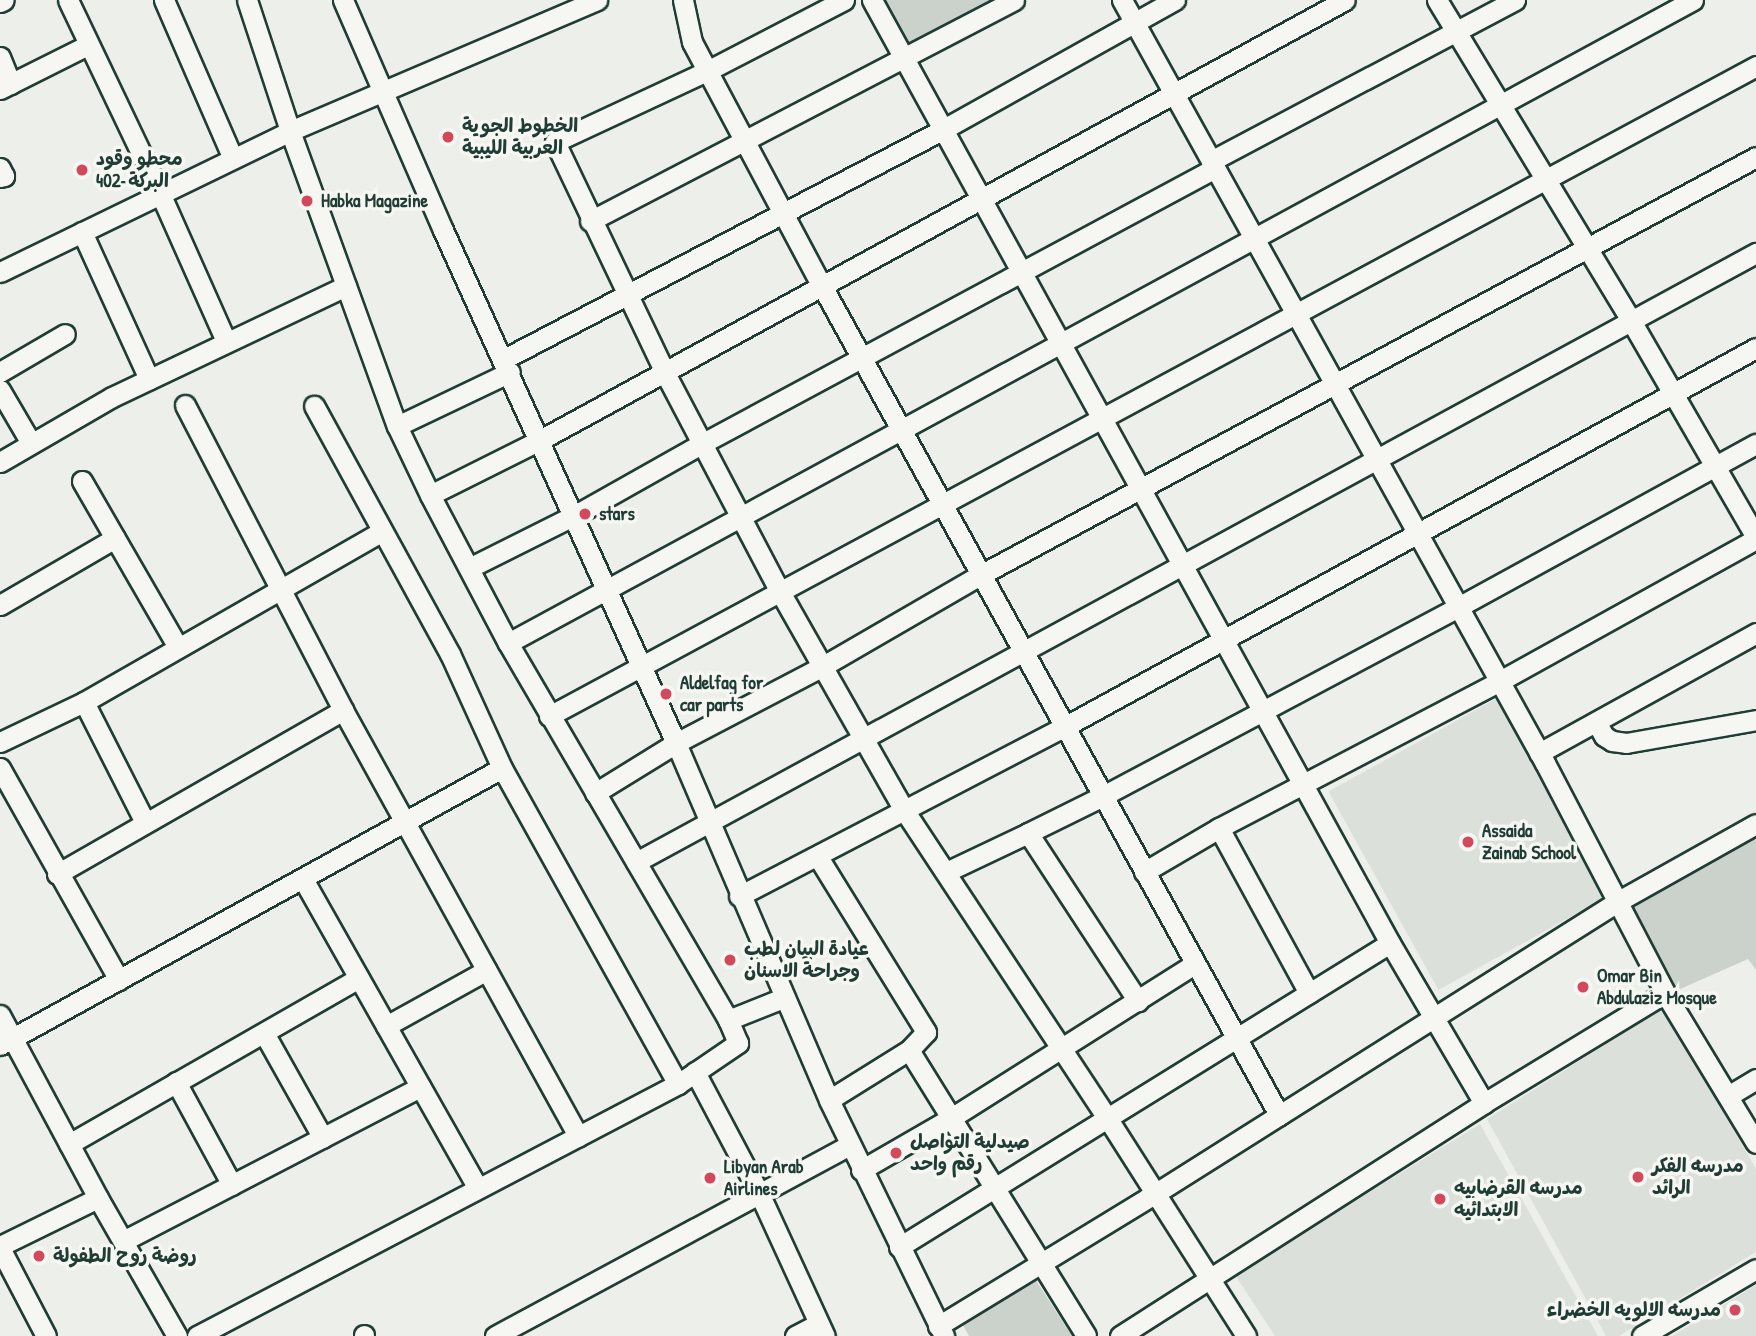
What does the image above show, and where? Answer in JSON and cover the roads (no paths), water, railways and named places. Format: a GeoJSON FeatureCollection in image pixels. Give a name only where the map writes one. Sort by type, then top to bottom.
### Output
{"type":"FeatureCollection","features":[{"type":"Feature","properties":{"kind":"street"},"geometry":{"type":"LineString","coordinates":[[68,0],[160,193],[226,341]]}},
{"type":"Feature","properties":{"kind":"street"},"geometry":{"type":"LineString","coordinates":[[164,0],[233,159]]}},
{"type":"Feature","properties":{"kind":"street"},"geometry":{"type":"LineString","coordinates":[[197,1336],[678,1083],[738,1043],[728,1020],[508,643],[397,426],[290,131],[247,0]]}},
{"type":"Feature","properties":{"kind":"street"},"geometry":{"type":"LineString","coordinates":[[343,0],[676,743],[783,998],[861,1170],[941,1331],[1040,1262],[1156,1193],[1618,902],[1756,824]]}},
{"type":"Feature","properties":{"kind":"street"},"geometry":{"type":"LineString","coordinates":[[0,272],[290,131],[597,0]]}},
{"type":"Feature","properties":{"kind":"street"},"geometry":{"type":"LineString","coordinates":[[684,0],[692,41],[707,71],[940,504],[982,575],[1101,797],[1279,1115]]}},
{"type":"Feature","properties":{"kind":"street"},"geometry":{"type":"LineString","coordinates":[[844,0],[707,71],[555,142],[626,297],[664,371],[779,590],[904,810],[1108,1119],[1246,1336]]}},
{"type":"Feature","properties":{"kind":"street"},"geometry":{"type":"LineString","coordinates":[[872,0],[981,201],[1062,342],[1139,489],[1185,565],[1390,943],[1484,1103]]}},
{"type":"Feature","properties":{"kind":"street"},"geometry":{"type":"LineString","coordinates":[[590,221],[905,60],[1014,0]]}},
{"type":"Feature","properties":{"kind":"street"},"geometry":{"type":"LineString","coordinates":[[1122,0],[1539,753],[1665,993],[1756,1143]]}},
{"type":"Feature","properties":{"kind":"street"},"geometry":{"type":"LineString","coordinates":[[397,426],[626,297],[943,130],[1175,0]]}},
{"type":"Feature","properties":{"kind":"street"},"geometry":{"type":"LineString","coordinates":[[430,495],[540,440],[1345,0]]}},
{"type":"Feature","properties":{"kind":"street"},"geometry":{"type":"LineString","coordinates":[[1144,872],[1219,828],[1498,682],[1756,538],[1630,320],[1437,0]]}},
{"type":"Feature","properties":{"kind":"street"},"geometry":{"type":"LineString","coordinates":[[470,568],[575,515],[703,443],[1022,274],[1213,165],[1515,0]]}},
{"type":"Feature","properties":{"kind":"street"},"geometry":{"type":"LineString","coordinates":[[508,643],[1693,0]]}},
{"type":"Feature","properties":{"kind":"street"},"geometry":{"type":"LineString","coordinates":[[0,57],[6,87],[88,45]]}},
{"type":"Feature","properties":{"kind":"street"},"geometry":{"type":"LineString","coordinates":[[549,716],[1756,66]]}},
{"type":"Feature","properties":{"kind":"street"},"geometry":{"type":"LineString","coordinates":[[594,793],[676,743],[823,666],[1139,489],[1756,157]]}},
{"type":"Feature","properties":{"kind":"street"},"geometry":{"type":"LineString","coordinates":[[0,168],[4,176],[0,177]]}},
{"type":"Feature","properties":{"kind":"street"},"geometry":{"type":"LineString","coordinates":[[82,232],[149,379]]}},
{"type":"Feature","properties":{"kind":"street"},"geometry":{"type":"LineString","coordinates":[[636,862],[1185,565],[1374,458],[1756,253]]}},
{"type":"Feature","properties":{"kind":"street"},"geometry":{"type":"LineString","coordinates":[[0,462],[149,379],[346,286]]}},
{"type":"Feature","properties":{"kind":"street"},"geometry":{"type":"LineString","coordinates":[[0,372],[65,334]]}},
{"type":"Feature","properties":{"kind":"street"},"geometry":{"type":"LineString","coordinates":[[739,896],[1064,727],[1223,637],[1756,348]]}},
{"type":"Feature","properties":{"kind":"street"},"geometry":{"type":"LineString","coordinates":[[0,390],[31,443]]}},
{"type":"Feature","properties":{"kind":"street"},"geometry":{"type":"LineString","coordinates":[[185,405],[343,710],[578,1136]]}},
{"type":"Feature","properties":{"kind":"street"},"geometry":{"type":"LineString","coordinates":[[314,406],[450,654],[502,768],[678,1083]]}},
{"type":"Feature","properties":{"kind":"street"},"geometry":{"type":"LineString","coordinates":[[946,872],[1101,797],[1458,607],[1756,444]]}},
{"type":"Feature","properties":{"kind":"street"},"geometry":{"type":"LineString","coordinates":[[82,481],[178,647]]}},
{"type":"Feature","properties":{"kind":"street"},"geometry":{"type":"LineString","coordinates":[[0,742],[84,702],[381,532]]}},
{"type":"Feature","properties":{"kind":"street"},"geometry":{"type":"LineString","coordinates":[[0,605],[115,538]]}},
{"type":"Feature","properties":{"kind":"street"},"geometry":{"type":"LineString","coordinates":[[1539,753],[1756,633]]}},
{"type":"Feature","properties":{"kind":"street"},"geometry":{"type":"LineString","coordinates":[[84,702],[145,822]]}},
{"type":"Feature","properties":{"kind":"street"},"geometry":{"type":"LineString","coordinates":[[57,874],[343,710]]}},
{"type":"Feature","properties":{"kind":"street"},"geometry":{"type":"LineString","coordinates":[[1596,722],[1604,736],[1612,741],[1626,743],[1756,720]]}},
{"type":"Feature","properties":{"kind":"street"},"geometry":{"type":"LineString","coordinates":[[0,768],[119,981]]}},
{"type":"Feature","properties":{"kind":"street"},"geometry":{"type":"LineString","coordinates":[[6,1042],[502,768]]}},
{"type":"Feature","properties":{"kind":"street"},"geometry":{"type":"LineString","coordinates":[[1219,828],[1310,993]]}},
{"type":"Feature","properties":{"kind":"street"},"geometry":{"type":"LineString","coordinates":[[1028,832],[1138,1001]]}},
{"type":"Feature","properties":{"kind":"street"},"geometry":{"type":"LineString","coordinates":[[818,856],[926,1032],[909,1050],[829,1100]]}},
{"type":"Feature","properties":{"kind":"street"},"geometry":{"type":"LineString","coordinates":[[303,879],[478,1188]]}},
{"type":"Feature","properties":{"kind":"street"},"geometry":{"type":"LineString","coordinates":[[899,1248],[1390,943]]}},
{"type":"Feature","properties":{"kind":"street"},"geometry":{"type":"LineString","coordinates":[[861,1170],[951,1118],[1195,964]]}},
{"type":"Feature","properties":{"kind":"street"},"geometry":{"type":"LineString","coordinates":[[386,1027],[488,970]]}},
{"type":"Feature","properties":{"kind":"street"},"geometry":{"type":"LineString","coordinates":[[69,1144],[359,978]]}},
{"type":"Feature","properties":{"kind":"street"},"geometry":{"type":"LineString","coordinates":[[1120,1336],[1484,1103],[1665,993]]}},
{"type":"Feature","properties":{"kind":"street"},"geometry":{"type":"LineString","coordinates":[[728,1020],[783,998]]}},
{"type":"Feature","properties":{"kind":"street"},"geometry":{"type":"LineString","coordinates":[[0,1015],[6,1042],[69,1144],[177,1336]]}},
{"type":"Feature","properties":{"kind":"street"},"geometry":{"type":"LineString","coordinates":[[264,1033],[323,1138]]}},
{"type":"Feature","properties":{"kind":"street"},"geometry":{"type":"LineString","coordinates":[[909,1050],[1086,1336]]}},
{"type":"Feature","properties":{"kind":"street"},"geometry":{"type":"LineString","coordinates":[[695,1072],[760,1195],[821,1330],[795,1336]]}},
{"type":"Feature","properties":{"kind":"street"},"geometry":{"type":"LineString","coordinates":[[1728,1096],[1756,1079]]}},
{"type":"Feature","properties":{"kind":"street"},"geometry":{"type":"LineString","coordinates":[[176,1083],[232,1185]]}},
{"type":"Feature","properties":{"kind":"street"},"geometry":{"type":"LineString","coordinates":[[123,1241],[421,1087]]}},
{"type":"Feature","properties":{"kind":"street"},"geometry":{"type":"LineString","coordinates":[[495,1336],[760,1195],[849,1144]]}},
{"type":"Feature","properties":{"kind":"street"},"geometry":{"type":"LineString","coordinates":[[46,1336],[0,1247],[98,1198]]}},
{"type":"Feature","properties":{"kind":"street"},"geometry":{"type":"LineString","coordinates":[[1642,1336],[1756,1269]]}},
{"type":"Feature","properties":{"kind":"place","name":"الخطوط الجوية العربية الليبية"},"geometry":{"type":"Point","coordinates":[448,137]}},
{"type":"Feature","properties":{"kind":"place","name":"محطو وقود 402-البركة"},"geometry":{"type":"Point","coordinates":[82,170]}},
{"type":"Feature","properties":{"kind":"place","name":"Habka Magazine"},"geometry":{"type":"Point","coordinates":[307,201]}},
{"type":"Feature","properties":{"kind":"place","name":"stars"},"geometry":{"type":"Point","coordinates":[585,514]}},
{"type":"Feature","properties":{"kind":"place","name":"Aldelfag for car parts"},"geometry":{"type":"Point","coordinates":[666,694]}},
{"type":"Feature","properties":{"kind":"place","name":"Assaida Zainab School"},"geometry":{"type":"Point","coordinates":[1468,842]}},
{"type":"Feature","properties":{"kind":"place","name":"عيادة البيان لطب وجراحة الاسنان"},"geometry":{"type":"Point","coordinates":[730,960]}},
{"type":"Feature","properties":{"kind":"place","name":"Omar Bin Abdulaziz Mosque"},"geometry":{"type":"Point","coordinates":[1583,987]}},
{"type":"Feature","properties":{"kind":"place","name":"صيدلية التواصل رقم واحد"},"geometry":{"type":"Point","coordinates":[896,1153]}},
{"type":"Feature","properties":{"kind":"place","name":"مدرسه الفكر الرائد"},"geometry":{"type":"Point","coordinates":[1638,1177]}},
{"type":"Feature","properties":{"kind":"place","name":"Libyan Arab Airlines"},"geometry":{"type":"Point","coordinates":[710,1178]}},
{"type":"Feature","properties":{"kind":"place","name":"مدرسه القرضابيه الابتدائيه"},"geometry":{"type":"Point","coordinates":[1440,1199]}},
{"type":"Feature","properties":{"kind":"place","name":"روضة روح الطفولة"},"geometry":{"type":"Point","coordinates":[39,1256]}},
{"type":"Feature","properties":{"kind":"place","name":"مدرسه الالويه الخضراء"},"geometry":{"type":"Point","coordinates":[1735,1310]}}]}
